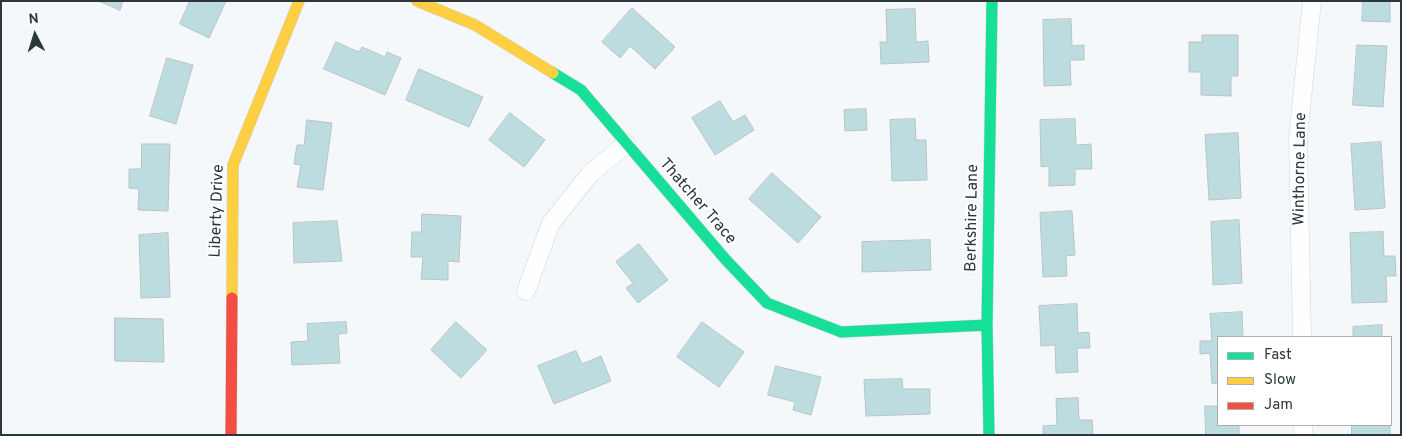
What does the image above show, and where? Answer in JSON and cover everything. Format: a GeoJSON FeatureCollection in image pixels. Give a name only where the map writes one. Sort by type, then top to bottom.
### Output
{"type":"FeatureCollection","features":[{"type":"Feature","properties":{"kind":"street","name":"Liberty Drive"},"geometry":{"type":"LineString","coordinates":[[231,435],[233,165],[299,1]]}},
{"type":"Feature","properties":{"kind":"street","name":"Thatcher Trace"},"geometry":{"type":"LineString","coordinates":[[417,1],[475,24],[581,90],[726,260],[767,303],[841,332],[987,324]]}},
{"type":"Feature","properties":{"kind":"street","name":"Berkshire Lane"},"geometry":{"type":"LineString","coordinates":[[988,435],[987,324],[992,1]]}},
{"type":"Feature","properties":{"kind":"street","name":"Winthorne Lane"},"geometry":{"type":"LineString","coordinates":[[1302,336],[1298,138],[1312,1]]}},
{"type":"Feature","properties":{"kind":"street"},"geometry":{"type":"LineString","coordinates":[[526,290],[551,223],[590,174],[626,144]]}},
{"type":"Feature","properties":{"kind":"building"},"geometry":{"type":"Polygon","coordinates":[[[99,1],[123,1],[120,10],[99,1]]]}},
{"type":"Feature","properties":{"kind":"building"},"geometry":{"type":"Polygon","coordinates":[[[190,1],[226,1],[209,38],[180,24],[190,1]]]}},
{"type":"Feature","properties":{"kind":"building"},"geometry":{"type":"Polygon","coordinates":[[[1363,1],[1390,1],[1390,22],[1362,21],[1363,1]]]}},
{"type":"Feature","properties":{"kind":"building"},"geometry":{"type":"Polygon","coordinates":[[[632,8],[675,47],[655,69],[630,46],[620,58],[602,42],[632,8]]]}},
{"type":"Feature","properties":{"kind":"building"},"geometry":{"type":"Polygon","coordinates":[[[915,9],[916,42],[928,41],[929,62],[881,64],[880,42],[887,42],[886,10],[915,9]]]}},
{"type":"Feature","properties":{"kind":"building"},"geometry":{"type":"Polygon","coordinates":[[[1071,19],[1072,46],[1084,45],[1084,60],[1070,60],[1071,85],[1044,86],[1043,20],[1071,19]]]}},
{"type":"Feature","properties":{"kind":"building"},"geometry":{"type":"Polygon","coordinates":[[[1202,35],[1238,35],[1238,76],[1231,76],[1231,96],[1201,95],[1201,72],[1189,72],[1189,42],[1202,42],[1202,35]]]}},
{"type":"Feature","properties":{"kind":"building"},"geometry":{"type":"Polygon","coordinates":[[[336,42],[359,52],[362,47],[385,57],[387,52],[401,58],[385,95],[324,69],[336,42]]]}},
{"type":"Feature","properties":{"kind":"building"},"geometry":{"type":"Polygon","coordinates":[[[1357,45],[1387,46],[1383,107],[1353,105],[1357,45]]]}},
{"type":"Feature","properties":{"kind":"building"},"geometry":{"type":"Polygon","coordinates":[[[167,58],[193,65],[176,124],[150,116],[167,58]]]}},
{"type":"Feature","properties":{"kind":"building"},"geometry":{"type":"Polygon","coordinates":[[[419,69],[483,97],[469,127],[406,100],[419,69]]]}},
{"type":"Feature","properties":{"kind":"building"},"geometry":{"type":"Polygon","coordinates":[[[720,101],[733,122],[745,115],[754,130],[715,155],[692,118],[720,101]]]}},
{"type":"Feature","properties":{"kind":"building"},"geometry":{"type":"Polygon","coordinates":[[[866,109],[867,130],[845,131],[844,110],[866,109]]]}},
{"type":"Feature","properties":{"kind":"building"},"geometry":{"type":"Polygon","coordinates":[[[510,113],[545,140],[524,167],[489,140],[510,113]]]}},
{"type":"Feature","properties":{"kind":"building"},"geometry":{"type":"Polygon","coordinates":[[[915,119],[916,140],[926,140],[927,180],[892,181],[890,120],[915,119]]]}},
{"type":"Feature","properties":{"kind":"building"},"geometry":{"type":"Polygon","coordinates":[[[1075,119],[1076,145],[1091,144],[1092,169],[1075,169],[1075,185],[1049,186],[1049,166],[1041,167],[1040,120],[1075,119]]]}},
{"type":"Feature","properties":{"kind":"building"},"geometry":{"type":"Polygon","coordinates":[[[307,120],[332,123],[323,190],[297,187],[301,165],[294,164],[297,145],[304,145],[307,120]]]}},
{"type":"Feature","properties":{"kind":"building"},"geometry":{"type":"Polygon","coordinates":[[[1238,133],[1241,198],[1209,200],[1205,135],[1238,133]]]}},
{"type":"Feature","properties":{"kind":"building"},"geometry":{"type":"Polygon","coordinates":[[[1381,142],[1385,208],[1355,210],[1351,144],[1381,142]]]}},
{"type":"Feature","properties":{"kind":"building"},"geometry":{"type":"Polygon","coordinates":[[[142,144],[170,144],[168,211],[138,210],[139,189],[129,188],[129,169],[141,169],[142,144]]]}},
{"type":"Feature","properties":{"kind":"building"},"geometry":{"type":"Polygon","coordinates":[[[772,173],[821,217],[798,243],[749,199],[772,173]]]}},
{"type":"Feature","properties":{"kind":"building"},"geometry":{"type":"Polygon","coordinates":[[[1072,211],[1075,255],[1066,256],[1067,276],[1043,277],[1040,213],[1072,211]]]}},
{"type":"Feature","properties":{"kind":"building"},"geometry":{"type":"Polygon","coordinates":[[[422,214],[461,216],[459,262],[448,261],[448,280],[421,279],[423,257],[411,257],[412,232],[421,232],[422,214]]]}},
{"type":"Feature","properties":{"kind":"building"},"geometry":{"type":"Polygon","coordinates":[[[1239,220],[1242,283],[1213,285],[1211,222],[1239,220]]]}},
{"type":"Feature","properties":{"kind":"building"},"geometry":{"type":"Polygon","coordinates":[[[337,221],[342,261],[294,263],[293,223],[337,221]]]}},
{"type":"Feature","properties":{"kind":"building"},"geometry":{"type":"Polygon","coordinates":[[[1383,232],[1384,256],[1395,256],[1396,276],[1386,276],[1387,302],[1352,303],[1350,233],[1383,232]]]}},
{"type":"Feature","properties":{"kind":"building"},"geometry":{"type":"Polygon","coordinates":[[[168,233],[170,297],[141,298],[139,235],[168,233]]]}},
{"type":"Feature","properties":{"kind":"building"},"geometry":{"type":"Polygon","coordinates":[[[930,240],[931,270],[862,272],[862,242],[930,240]]]}},
{"type":"Feature","properties":{"kind":"building"},"geometry":{"type":"Polygon","coordinates":[[[639,244],[668,280],[638,303],[626,288],[633,283],[616,262],[639,244]]]}},
{"type":"Feature","properties":{"kind":"building"},"geometry":{"type":"Polygon","coordinates":[[[1077,304],[1078,333],[1089,332],[1090,348],[1077,348],[1078,372],[1056,373],[1055,345],[1041,346],[1039,306],[1077,304]]]}},
{"type":"Feature","properties":{"kind":"building"},"geometry":{"type":"Polygon","coordinates":[[[1242,312],[1243,336],[1217,336],[1217,383],[1212,384],[1210,353],[1200,354],[1200,341],[1212,341],[1210,314],[1242,312]]]}},
{"type":"Feature","properties":{"kind":"building"},"geometry":{"type":"Polygon","coordinates":[[[115,318],[163,319],[164,362],[115,361],[115,318]]]}},
{"type":"Feature","properties":{"kind":"building"},"geometry":{"type":"Polygon","coordinates":[[[346,322],[347,333],[338,334],[340,363],[292,365],[291,342],[308,341],[307,324],[346,322]]]}},
{"type":"Feature","properties":{"kind":"building"},"geometry":{"type":"Polygon","coordinates":[[[456,322],[487,350],[461,378],[431,350],[456,322]]]}},
{"type":"Feature","properties":{"kind":"building"},"geometry":{"type":"Polygon","coordinates":[[[702,322],[744,352],[719,387],[677,357],[702,322]]]}},
{"type":"Feature","properties":{"kind":"building"},"geometry":{"type":"Polygon","coordinates":[[[1382,325],[1382,336],[1353,336],[1353,327],[1382,325]]]}},
{"type":"Feature","properties":{"kind":"building"},"geometry":{"type":"Polygon","coordinates":[[[576,351],[582,364],[601,356],[611,381],[554,404],[538,366],[576,351]]]}},
{"type":"Feature","properties":{"kind":"building"},"geometry":{"type":"Polygon","coordinates":[[[776,366],[821,377],[811,415],[793,410],[795,402],[768,395],[776,366]]]}},
{"type":"Feature","properties":{"kind":"building"},"geometry":{"type":"Polygon","coordinates":[[[902,379],[903,389],[930,389],[930,414],[866,416],[864,380],[902,379]]]}},
{"type":"Feature","properties":{"kind":"building"},"geometry":{"type":"Polygon","coordinates":[[[1078,398],[1079,420],[1092,420],[1093,435],[1043,435],[1043,426],[1057,425],[1056,399],[1078,398]]]}},
{"type":"Feature","properties":{"kind":"building"},"geometry":{"type":"Polygon","coordinates":[[[1205,406],[1217,406],[1217,426],[1239,426],[1239,435],[1206,435],[1205,406]]]}},
{"type":"Feature","properties":{"kind":"building"},"geometry":{"type":"Polygon","coordinates":[[[1352,426],[1390,426],[1390,435],[1352,435],[1352,426]]]}},
{"type":"Feature","properties":{"kind":"traffic: fast"},"geometry":{"type":"LineString","coordinates":[[989,435],[987,325],[992,1]]}},
{"type":"Feature","properties":{"kind":"traffic: fast"},"geometry":{"type":"LineString","coordinates":[[553,73],[581,90],[726,260],[767,303],[841,332],[987,325]]}},
{"type":"Feature","properties":{"kind":"traffic: slow"},"geometry":{"type":"LineString","coordinates":[[232,298],[233,165],[299,1]]}},
{"type":"Feature","properties":{"kind":"traffic: slow"},"geometry":{"type":"LineString","coordinates":[[417,1],[475,25],[553,73]]}},
{"type":"Feature","properties":{"kind":"traffic: jam"},"geometry":{"type":"LineString","coordinates":[[231,435],[232,298]]}}]}
